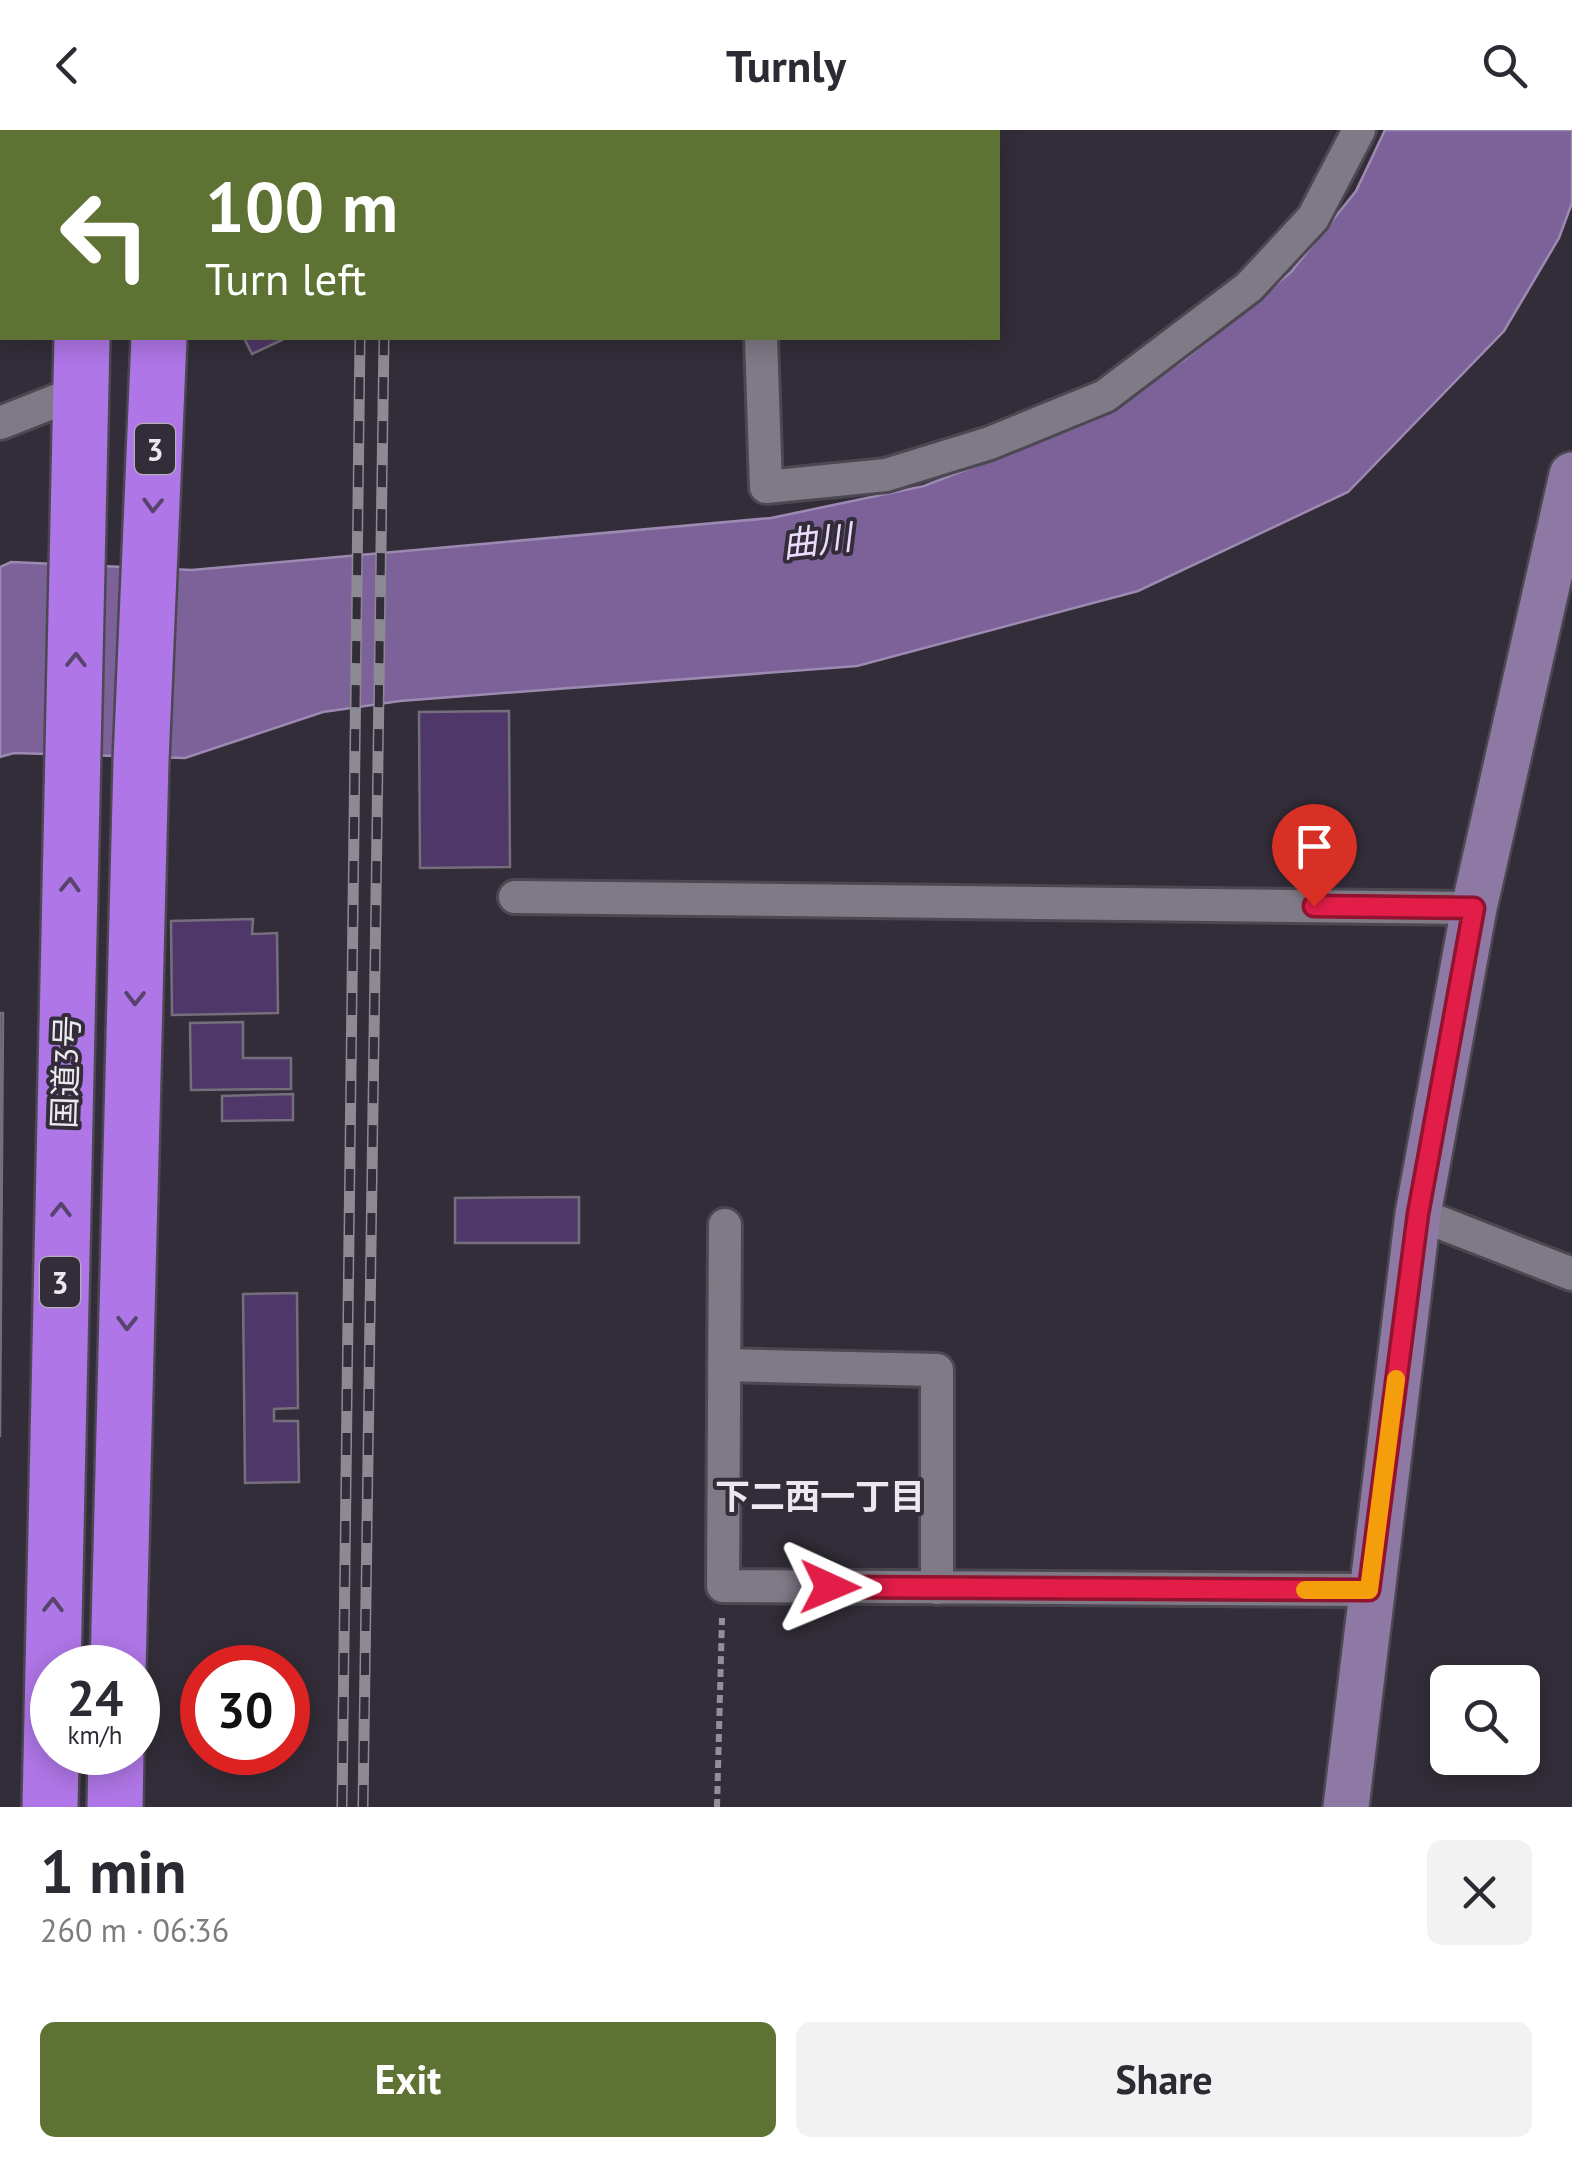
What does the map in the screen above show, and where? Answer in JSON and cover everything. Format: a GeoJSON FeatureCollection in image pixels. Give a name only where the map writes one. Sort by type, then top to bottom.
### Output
{"type":"FeatureCollection","features":[{"type":"Feature","properties":{"kind":"highway","name":"国道3号"},"geometry":{"type":"LineString","coordinates":[[50,1807],[82,340]]}},
{"type":"Feature","properties":{"kind":"highway","name":"国道3号"},"geometry":{"type":"LineString","coordinates":[[119,1645],[141,761],[158,340]]}},
{"type":"Feature","properties":{"kind":"highway"},"geometry":{"type":"LineString","coordinates":[[115,1807],[116,1775]]}},
{"type":"Feature","properties":{"kind":"street"},"geometry":{"type":"LineString","coordinates":[[760,340],[766,487],[886,474],[990,442],[1106,396],[1249,287],[1313,218],[1359,130]]}},
{"type":"Feature","properties":{"kind":"street"},"geometry":{"type":"LineString","coordinates":[[0,424],[81,391]]}},
{"type":"Feature","properties":{"kind":"street"},"geometry":{"type":"LineString","coordinates":[[1346,1807],[1369,1590],[1418,1214],[1474,908],[1572,475]]}},
{"type":"Feature","properties":{"kind":"street"},"geometry":{"type":"LineString","coordinates":[[515,897],[1474,908]]}},
{"type":"Feature","properties":{"kind":"street"},"geometry":{"type":"LineString","coordinates":[[1418,1214],[1572,1274]]}},
{"type":"Feature","properties":{"kind":"street"},"geometry":{"type":"LineString","coordinates":[[724,1225],[722,1586],[1369,1590]]}},
{"type":"Feature","properties":{"kind":"street"},"geometry":{"type":"LineString","coordinates":[[724,1365],[937,1370],[937,1588]]}},
{"type":"Feature","properties":{"kind":"path"},"geometry":{"type":"LineString","coordinates":[[717,1807],[722,1586]]}},
{"type":"Feature","properties":{"kind":"water","name":"曲川"},"geometry":{"type":"Polygon","coordinates":[[[1385,130],[1572,130],[1572,203],[1559,238],[1504,331],[1348,492],[1138,591],[857,666],[400,701],[323,712],[185,758],[14,753],[0,757],[0,567],[11,562],[192,570],[771,518],[924,486],[1091,421],[1185,359],[1291,272],[1356,191],[1385,130]]]}},
{"type":"Feature","properties":{"kind":"building"},"geometry":{"type":"Polygon","coordinates":[[[245,340],[282,340],[252,354],[245,340]]]}},
{"type":"Feature","properties":{"kind":"building"},"geometry":{"type":"Polygon","coordinates":[[[509,711],[510,867],[420,868],[419,712],[509,711]]]}},
{"type":"Feature","properties":{"kind":"building"},"geometry":{"type":"Polygon","coordinates":[[[253,919],[252,934],[277,933],[278,1013],[172,1015],[171,921],[253,919]]]}},
{"type":"Feature","properties":{"kind":"building"},"geometry":{"type":"Polygon","coordinates":[[[0,1013],[3,1013],[0,1437],[0,1013]]]}},
{"type":"Feature","properties":{"kind":"building"},"geometry":{"type":"Polygon","coordinates":[[[243,1022],[243,1058],[291,1058],[291,1089],[191,1090],[190,1023],[243,1022]]]}},
{"type":"Feature","properties":{"kind":"building"},"geometry":{"type":"Polygon","coordinates":[[[293,1094],[293,1120],[222,1121],[222,1096],[293,1094]]]}},
{"type":"Feature","properties":{"kind":"building"},"geometry":{"type":"Polygon","coordinates":[[[579,1197],[579,1243],[455,1243],[455,1198],[579,1197]]]}},
{"type":"Feature","properties":{"kind":"building"},"geometry":{"type":"Polygon","coordinates":[[[297,1293],[298,1408],[274,1409],[274,1421],[298,1421],[299,1482],[245,1483],[243,1294],[297,1293]]]}},
{"type":"Feature","properties":{"kind":"railway"},"geometry":{"type":"LineString","coordinates":[[342,1807],[360,340]]}},
{"type":"Feature","properties":{"kind":"railway"},"geometry":{"type":"LineString","coordinates":[[363,1807],[384,340]]}},
{"type":"Feature","properties":{"kind":"slow traffic"},"geometry":{"type":"LineString","coordinates":[[1305,1590],[1369,1590],[1396,1379]]}},
{"type":"Feature","properties":{"kind":"district","name":"下二西一丁目"},"geometry":{"type":"Point","coordinates":[820,1496]}},
{"type":"Feature","properties":{"kind":"route"},"geometry":{"type":"LineString","coordinates":[[830,1587],[1369,1590],[1418,1214],[1474,908],[1314,906]]}}]}
